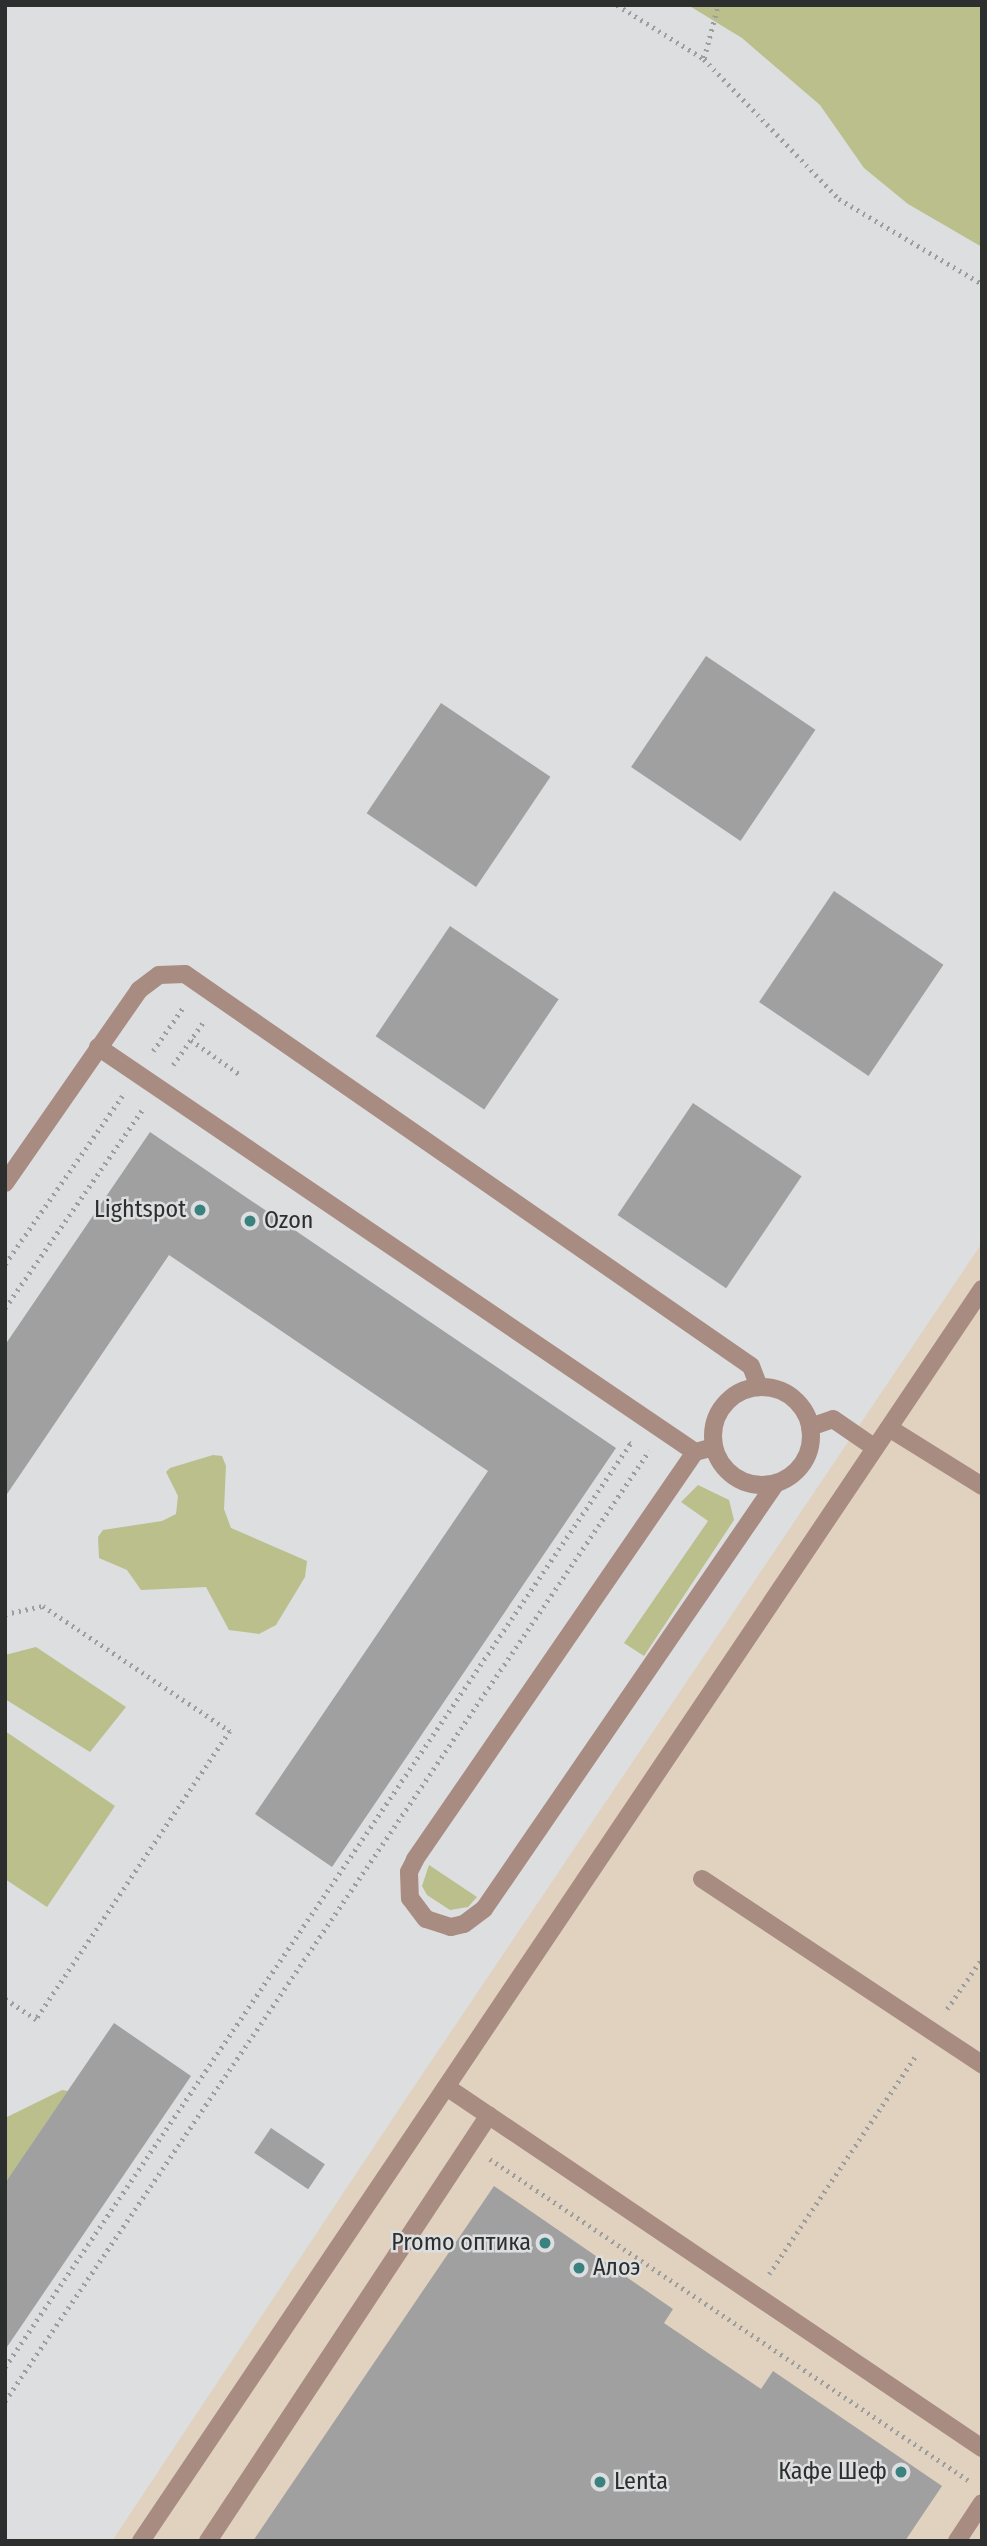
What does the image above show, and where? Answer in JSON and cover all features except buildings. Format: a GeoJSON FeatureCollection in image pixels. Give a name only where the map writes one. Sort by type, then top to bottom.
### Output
{"type":"FeatureCollection","features":[{"type":"Feature","properties":{"kind":"lane"},"geometry":{"type":"LineString","coordinates":[[5,1183],[98,1047],[148,981],[172,972],[200,982],[751,1366],[759,1387]]}},
{"type":"Feature","properties":{"kind":"lane"},"geometry":{"type":"LineString","coordinates":[[98,1047],[695,1452]]}},
{"type":"Feature","properties":{"kind":"lane"},"geometry":{"type":"LineString","coordinates":[[141,2541],[449,2088],[982,1289]]}},
{"type":"Feature","properties":{"kind":"lane"},"geometry":{"type":"LineString","coordinates":[[714,1447],[695,1452],[415,1860],[409,1872],[410,1898],[426,1919],[451,1927],[464,1924],[484,1909],[776,1483],[801,1466],[808,1452],[810,1427],[802,1407],[791,1396],[759,1387],[728,1400],[718,1414],[714,1447],[731,1475],[760,1486],[776,1483]]}},
{"type":"Feature","properties":{"kind":"lane"},"geometry":{"type":"LineString","coordinates":[[810,1427],[833,1419],[875,1448]]}},
{"type":"Feature","properties":{"kind":"lane"},"geometry":{"type":"LineString","coordinates":[[889,1428],[982,1486]]}},
{"type":"Feature","properties":{"kind":"lane"},"geometry":{"type":"LineString","coordinates":[[702,1879],[982,2064]]}},
{"type":"Feature","properties":{"kind":"lane"},"geometry":{"type":"LineString","coordinates":[[449,2088],[982,2448]]}},
{"type":"Feature","properties":{"kind":"lane"},"geometry":{"type":"LineString","coordinates":[[208,2541],[489,2115]]}},
{"type":"Feature","properties":{"kind":"lane"},"geometry":{"type":"LineString","coordinates":[[957,2541],[982,2503]]}},
{"type":"Feature","properties":{"kind":"path"},"geometry":{"type":"LineString","coordinates":[[617,5],[704,59],[839,199],[982,284]]}},
{"type":"Feature","properties":{"kind":"path"},"geometry":{"type":"LineString","coordinates":[[704,59],[718,5]]}},
{"type":"Feature","properties":{"kind":"path"},"geometry":{"type":"LineString","coordinates":[[5,1265],[200,982]]}},
{"type":"Feature","properties":{"kind":"path"},"geometry":{"type":"LineString","coordinates":[[157,1087],[221,997]]}},
{"type":"Feature","properties":{"kind":"path"},"geometry":{"type":"LineString","coordinates":[[191,1040],[239,1073]]}},
{"type":"Feature","properties":{"kind":"path"},"geometry":{"type":"LineString","coordinates":[[5,1308],[143,1108],[155,1116]]}},
{"type":"Feature","properties":{"kind":"path"},"geometry":{"type":"LineString","coordinates":[[5,2401],[663,1430]]}},
{"type":"Feature","properties":{"kind":"path"},"geometry":{"type":"LineString","coordinates":[[5,2367],[630,1444],[618,1436]]}},
{"type":"Feature","properties":{"kind":"path"},"geometry":{"type":"LineString","coordinates":[[5,1614],[43,1606],[230,1731],[36,2020],[5,1999]]}},
{"type":"Feature","properties":{"kind":"path"},"geometry":{"type":"LineString","coordinates":[[755,2295],[982,1958]]}},
{"type":"Feature","properties":{"kind":"path"},"geometry":{"type":"LineString","coordinates":[[469,2145],[969,2481]]}},
{"type":"Feature","properties":{"kind":"shaded area"},"geometry":{"type":"Polygon","coordinates":[[[982,1243],[982,2541],[112,2541],[413,2088],[982,1243]]]}},
{"type":"Feature","properties":{"kind":"green space"},"geometry":{"type":"Polygon","coordinates":[[[688,5],[982,5],[982,247],[908,204],[864,168],[820,105],[742,38],[688,5]]]}},
{"type":"Feature","properties":{"kind":"green space"},"geometry":{"type":"Polygon","coordinates":[[[213,1455],[222,1456],[226,1466],[224,1509],[231,1528],[307,1561],[305,1577],[276,1625],[259,1634],[229,1630],[206,1587],[141,1590],[127,1570],[99,1558],[98,1537],[103,1530],[162,1521],[176,1514],[178,1496],[166,1472],[170,1468],[213,1455]]]}},
{"type":"Feature","properties":{"kind":"green space"},"geometry":{"type":"Polygon","coordinates":[[[698,1485],[729,1500],[734,1520],[644,1656],[624,1643],[708,1521],[681,1502],[698,1485]]]}},
{"type":"Feature","properties":{"kind":"green space"},"geometry":{"type":"Polygon","coordinates":[[[36,1647],[126,1707],[90,1752],[5,1699],[5,1655],[36,1647]]]}},
{"type":"Feature","properties":{"kind":"green space"},"geometry":{"type":"Polygon","coordinates":[[[5,1731],[115,1806],[47,1907],[5,1879],[5,1731]]]}},
{"type":"Feature","properties":{"kind":"green space"},"geometry":{"type":"Polygon","coordinates":[[[429,1865],[477,1897],[468,1907],[450,1910],[427,1895],[422,1886],[429,1865]]]}},
{"type":"Feature","properties":{"kind":"green space"},"geometry":{"type":"Polygon","coordinates":[[[62,2090],[68,2091],[5,2183],[5,2118],[62,2090]]]}},
{"type":"Feature","properties":{"kind":"place","name":"Lightspot"},"geometry":{"type":"Point","coordinates":[200,1210]}},
{"type":"Feature","properties":{"kind":"place","name":"Ozon"},"geometry":{"type":"Point","coordinates":[250,1221]}},
{"type":"Feature","properties":{"kind":"place","name":"Promo оптика"},"geometry":{"type":"Point","coordinates":[545,2243]}},
{"type":"Feature","properties":{"kind":"place","name":"Алоэ"},"geometry":{"type":"Point","coordinates":[579,2268]}},
{"type":"Feature","properties":{"kind":"place","name":"Кафе Шеф"},"geometry":{"type":"Point","coordinates":[901,2472]}},
{"type":"Feature","properties":{"kind":"place","name":"Lenta"},"geometry":{"type":"Point","coordinates":[600,2482]}}]}
